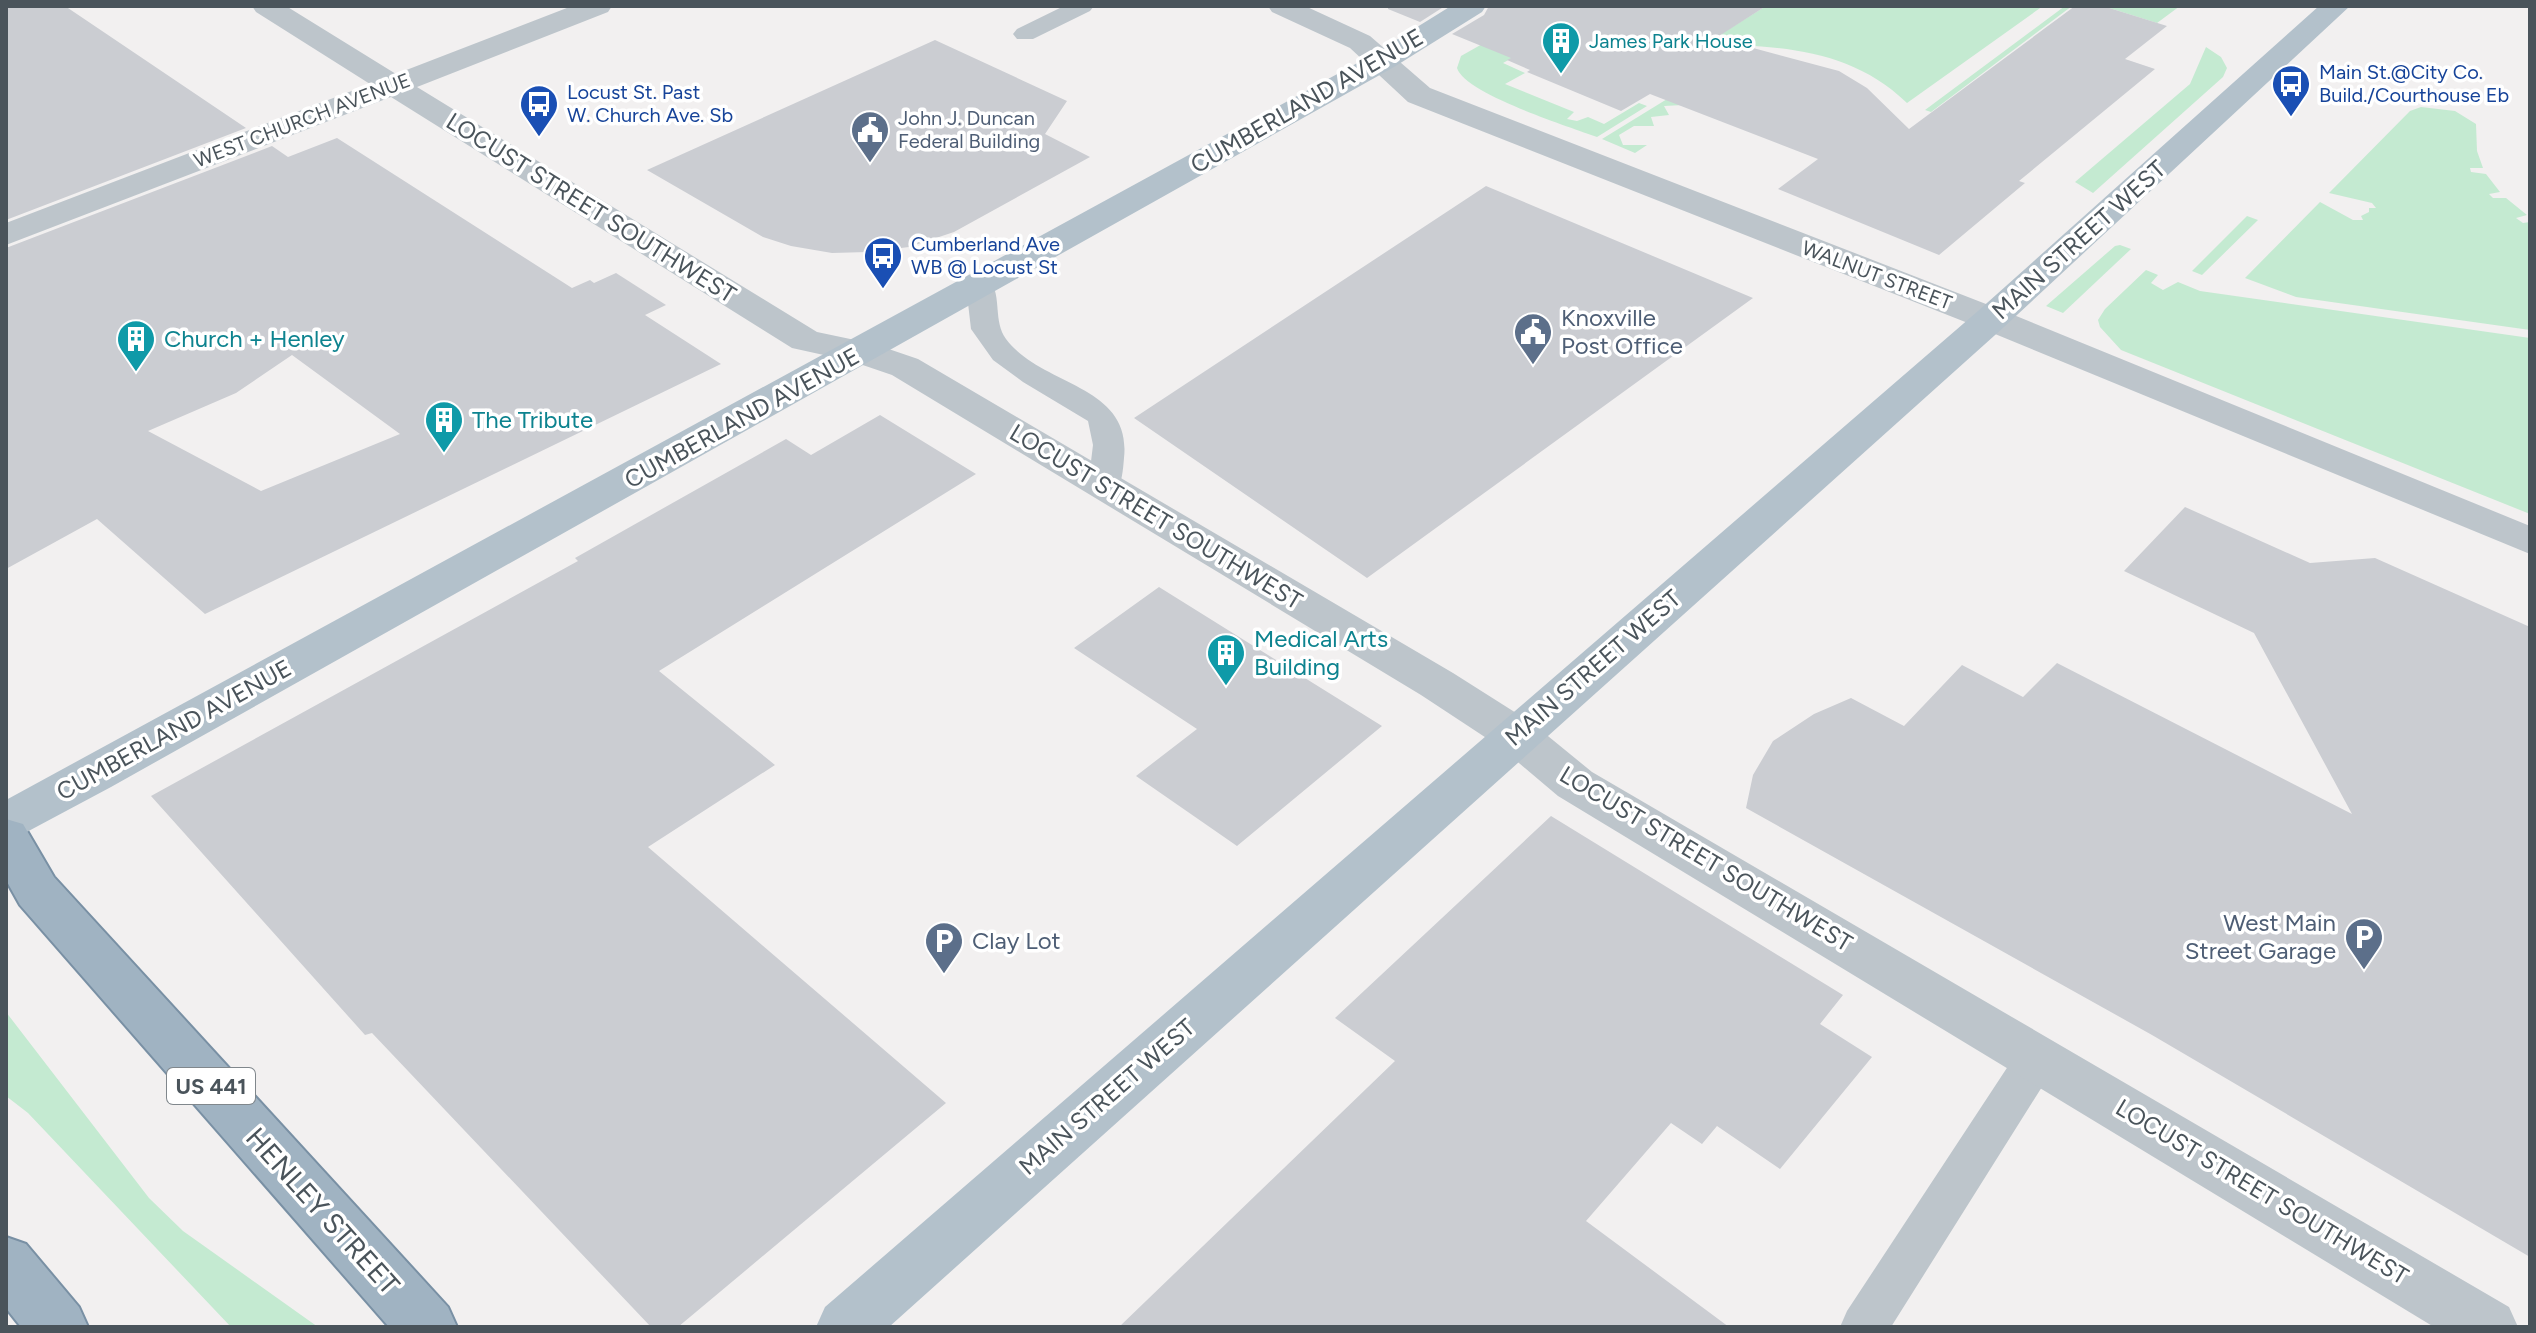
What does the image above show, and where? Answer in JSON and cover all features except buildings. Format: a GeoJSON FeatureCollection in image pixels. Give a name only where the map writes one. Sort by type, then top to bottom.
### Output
{"type":"FeatureCollection","features":[{"type":"Feature","properties":{"kind":"highway","name":"HENLEY STREET"},"geometry":{"type":"LineString","coordinates":[[6,837],[37,891],[427,1327]]}},
{"type":"Feature","properties":{"kind":"highway"},"geometry":{"type":"LineString","coordinates":[[6,1263],[58,1327]]}},
{"type":"Feature","properties":{"kind":"main road","name":"CUMBERLAND AVENUE"},"geometry":{"type":"LineString","coordinates":[[6,821],[95,775],[980,286],[1383,61],[1472,6]]}},
{"type":"Feature","properties":{"kind":"main road","name":"MAIN STREET WEST"},"geometry":{"type":"LineString","coordinates":[[846,1327],[1991,319],[2336,6]]}},
{"type":"Feature","properties":{"kind":"street","name":"WALNUT STREET"},"geometry":{"type":"LineString","coordinates":[[1282,6],[1342,31],[1383,61],[1419,95],[1991,319],[2530,541]]}},
{"type":"Feature","properties":{"kind":"street","name":"WEST CHURCH AVENUE"},"geometry":{"type":"LineString","coordinates":[[6,235],[588,7]]}},
{"type":"Feature","properties":{"kind":"street","name":"LOCUST STREET SOUTHWEST"},"geometry":{"type":"LineString","coordinates":[[277,8],[390,85],[805,340],[861,352],[905,367],[1516,735],[1568,780],[2488,1327]]}},
{"type":"Feature","properties":{"kind":"lane"},"geometry":{"type":"LineString","coordinates":[[1025,34],[1082,6]]}},
{"type":"Feature","properties":{"kind":"lane"},"geometry":{"type":"LineString","coordinates":[[980,286],[986,329],[997,348],[1011,361],[1103,418],[1109,434],[1104,486]]}},
{"type":"Feature","properties":{"kind":"lane"},"geometry":{"type":"LineString","coordinates":[[1864,1327],[2037,1058]]}},
{"type":"Feature","properties":{"kind":"green space"},"geometry":{"type":"Polygon","coordinates":[[[1766,6],[2043,6],[1907,103],[1862,71],[1838,61],[1786,49],[1705,44],[1766,6]]]}},
{"type":"Feature","properties":{"kind":"green space"},"geometry":{"type":"Polygon","coordinates":[[[2065,6],[2072,6],[1931,112],[1925,110],[2065,6]]]}},
{"type":"Feature","properties":{"kind":"green space"},"geometry":{"type":"Polygon","coordinates":[[[2103,6],[2180,6],[2157,23],[2103,6]]]}},
{"type":"Feature","properties":{"kind":"green space"},"geometry":{"type":"Polygon","coordinates":[[[1530,17],[1555,34],[1503,63],[1525,73],[1505,84],[1574,112],[1567,119],[1577,121],[1588,117],[1604,124],[1639,103],[1647,106],[1597,137],[1519,108],[1464,78],[1457,68],[1461,56],[1530,17]]]}},
{"type":"Feature","properties":{"kind":"green space"},"geometry":{"type":"Polygon","coordinates":[[[2206,47],[2221,57],[2227,68],[2223,77],[2093,193],[2075,182],[2190,84],[2206,47]]]}},
{"type":"Feature","properties":{"kind":"green space"},"geometry":{"type":"Polygon","coordinates":[[[1672,96],[1683,105],[1664,106],[1669,115],[1651,117],[1654,126],[1634,126],[1619,135],[1623,145],[1647,145],[1635,153],[1602,139],[1672,96]]]}},
{"type":"Feature","properties":{"kind":"green space"},"geometry":{"type":"Polygon","coordinates":[[[2421,107],[2455,111],[2476,124],[2477,151],[2483,168],[2470,168],[2471,172],[2486,174],[2500,192],[2489,194],[2493,198],[2506,198],[2527,215],[2516,218],[2523,223],[2530,222],[2530,330],[2296,297],[2245,278],[2320,202],[2353,220],[2363,220],[2361,216],[2369,212],[2369,208],[2376,208],[2372,203],[2329,193],[2410,111],[2421,107]]]}},
{"type":"Feature","properties":{"kind":"green space"},"geometry":{"type":"Polygon","coordinates":[[[2247,216],[2258,220],[2202,275],[2192,271],[2247,216]]]}},
{"type":"Feature","properties":{"kind":"green space"},"geometry":{"type":"Polygon","coordinates":[[[2115,246],[2131,249],[2063,313],[2046,306],[2115,246]]]}},
{"type":"Feature","properties":{"kind":"green space"},"geometry":{"type":"Polygon","coordinates":[[[2146,270],[2158,275],[2151,283],[2163,290],[2178,282],[2200,291],[2530,338],[2530,514],[2121,350],[2100,327],[2098,320],[2105,309],[2146,270]]]}},
{"type":"Feature","properties":{"kind":"green space"},"geometry":{"type":"Polygon","coordinates":[[[6,1012],[149,1198],[183,1231],[318,1327],[231,1327],[28,1113],[6,1096],[6,1012]]]}},
{"type":"Feature","properties":{"kind":"place","name":"James Park House"},"geometry":{"type":"Point","coordinates":[1561,75]}},
{"type":"Feature","properties":{"kind":"place","name":"Main St.@City Co. Build./Courthouse Eb"},"geometry":{"type":"Point","coordinates":[2291,118]}},
{"type":"Feature","properties":{"kind":"place","name":"Locust St. Past W. Church Ave. Sb"},"geometry":{"type":"Point","coordinates":[539,138]}},
{"type":"Feature","properties":{"kind":"place","name":"John J. Duncan Federal Building"},"geometry":{"type":"Point","coordinates":[870,164]}},
{"type":"Feature","properties":{"kind":"place","name":"Cumberland Ave WB @ Locust St"},"geometry":{"type":"Point","coordinates":[883,290]}},
{"type":"Feature","properties":{"kind":"place","name":"Knoxville Post Office"},"geometry":{"type":"Point","coordinates":[1533,366]}},
{"type":"Feature","properties":{"kind":"place","name":"Church + Henley"},"geometry":{"type":"Point","coordinates":[136,373]}},
{"type":"Feature","properties":{"kind":"place","name":"The Tribute"},"geometry":{"type":"Point","coordinates":[444,454]}},
{"type":"Feature","properties":{"kind":"place","name":"Medical Arts Building"},"geometry":{"type":"Point","coordinates":[1226,687]}},
{"type":"Feature","properties":{"kind":"place","name":"West Main Street Garage"},"geometry":{"type":"Point","coordinates":[2364,971]}},
{"type":"Feature","properties":{"kind":"place","name":"Clay Lot"},"geometry":{"type":"Point","coordinates":[944,975]}}]}
